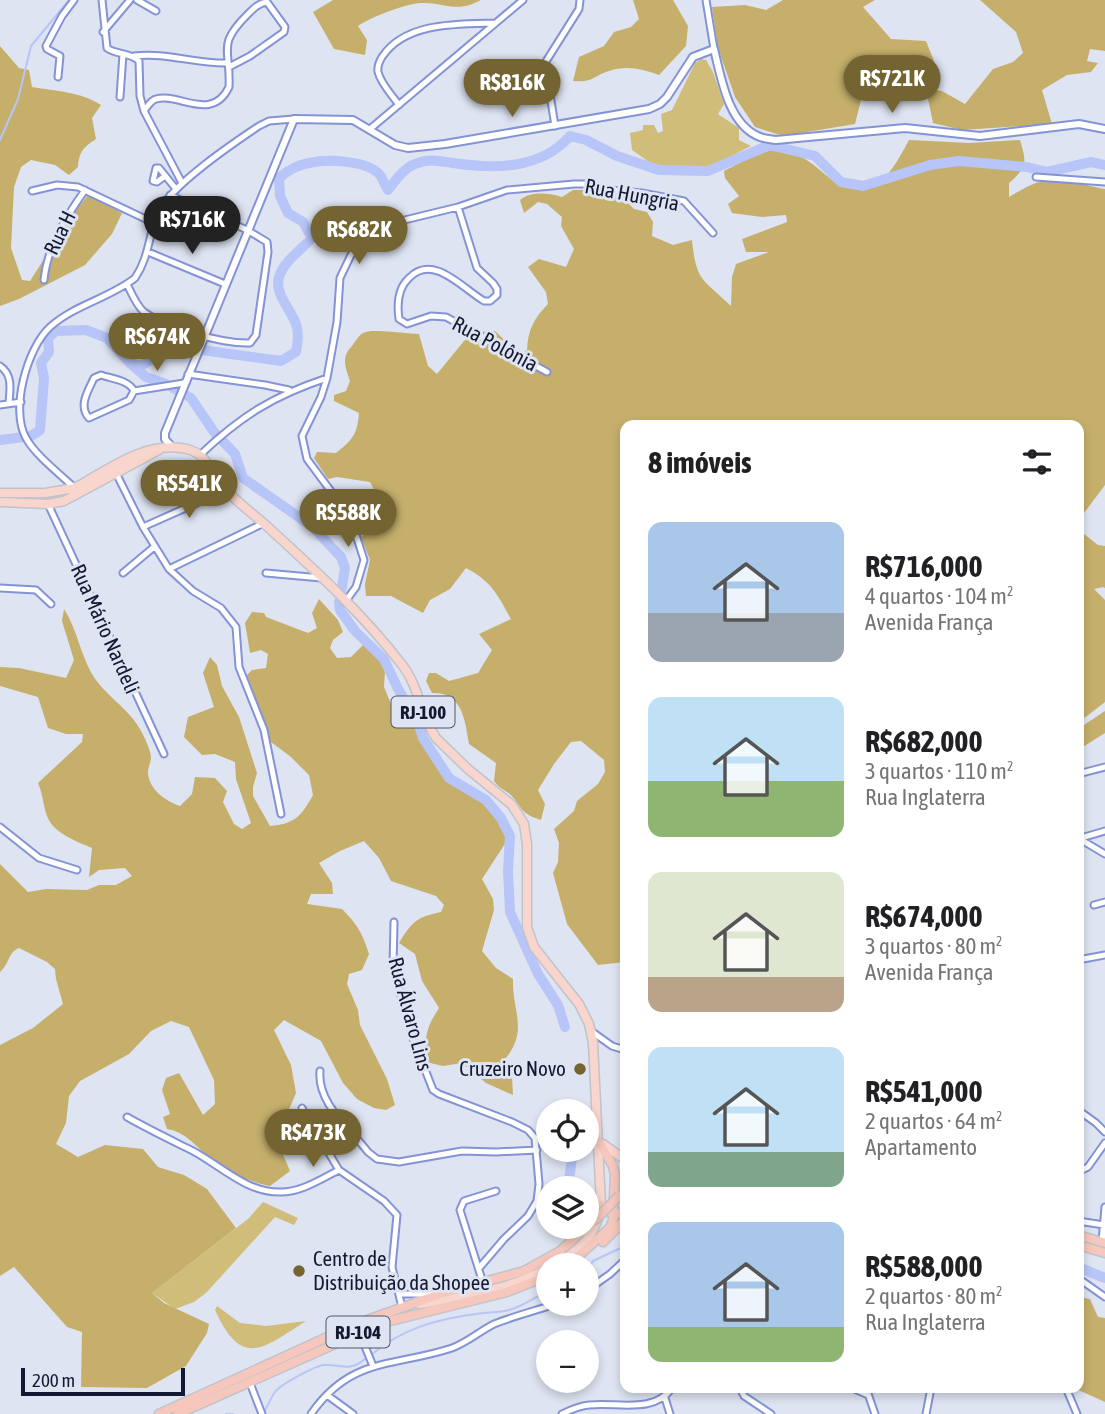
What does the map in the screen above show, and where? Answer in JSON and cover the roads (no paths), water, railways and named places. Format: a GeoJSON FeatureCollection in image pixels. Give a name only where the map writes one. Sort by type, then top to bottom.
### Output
{"type":"FeatureCollection","features":[{"type":"Feature","properties":{"kind":"highway"},"geometry":{"type":"LineString","coordinates":[[582,1253],[610,1228],[614,1214],[615,1175],[599,1142]]}},
{"type":"Feature","properties":{"kind":"highway","name":"RJ-104"},"geometry":{"type":"LineString","coordinates":[[159,1414],[330,1335],[440,1294],[524,1271],[546,1260],[573,1241],[620,1195]]}},
{"type":"Feature","properties":{"kind":"highway"},"geometry":{"type":"LineString","coordinates":[[601,1205],[607,1212],[620,1212]]}},
{"type":"Feature","properties":{"kind":"highway"},"geometry":{"type":"LineString","coordinates":[[588,1253],[620,1225]]}},
{"type":"Feature","properties":{"kind":"highway"},"geometry":{"type":"LineString","coordinates":[[1084,1237],[1104,1243]]}},
{"type":"Feature","properties":{"kind":"highway"},"geometry":{"type":"LineString","coordinates":[[1084,1247],[1105,1253]]}},
{"type":"Feature","properties":{"kind":"highway","name":"RJ-104"},"geometry":{"type":"LineString","coordinates":[[178,1414],[359,1332],[408,1316],[508,1292],[536,1281]]}},
{"type":"Feature","properties":{"kind":"main road"},"geometry":{"type":"LineString","coordinates":[[0,493],[78,491],[168,448]]}},
{"type":"Feature","properties":{"kind":"main road"},"geometry":{"type":"LineString","coordinates":[[0,502],[48,504],[64,501],[145,450],[187,449],[200,455]]}},
{"type":"Feature","properties":{"kind":"main road","name":"RJ-100"},"geometry":{"type":"LineString","coordinates":[[200,455],[226,490],[324,578],[405,668],[436,738],[512,805],[518,814],[526,832],[526,894],[530,935],[534,947],[579,1004],[590,1028],[596,1099]]}},
{"type":"Feature","properties":{"kind":"main road"},"geometry":{"type":"LineString","coordinates":[[599,1141],[620,1157]]}},
{"type":"Feature","properties":{"kind":"main road"},"geometry":{"type":"LineString","coordinates":[[599,1168],[603,1164],[620,1161]]}},
{"type":"Feature","properties":{"kind":"main road","name":"RJ-100"},"geometry":{"type":"LineString","coordinates":[[599,1162],[601,1205]]}},
{"type":"Feature","properties":{"kind":"main road"},"geometry":{"type":"LineString","coordinates":[[572,1253],[595,1230],[601,1205]]}},
{"type":"Feature","properties":{"kind":"main road"},"geometry":{"type":"LineString","coordinates":[[402,1307],[460,1297],[523,1280],[536,1274]]}},
{"type":"Feature","properties":{"kind":"street"},"geometry":{"type":"LineString","coordinates":[[58,77],[60,56],[46,46],[74,0]]}},
{"type":"Feature","properties":{"kind":"street"},"geometry":{"type":"LineString","coordinates":[[102,0],[103,32],[107,48],[134,56],[149,54],[228,65],[250,56],[284,32],[285,27],[267,2],[255,7],[229,36],[228,65],[229,87],[219,101],[209,104],[159,98],[154,99],[144,111]]}},
{"type":"Feature","properties":{"kind":"street"},"geometry":{"type":"LineString","coordinates":[[103,32],[130,0]]}},
{"type":"Feature","properties":{"kind":"street"},"geometry":{"type":"LineString","coordinates":[[137,0],[156,11]]}},
{"type":"Feature","properties":{"kind":"street"},"geometry":{"type":"LineString","coordinates":[[370,129],[523,0]]}},
{"type":"Feature","properties":{"kind":"street"},"geometry":{"type":"LineString","coordinates":[[555,126],[545,63],[579,9],[580,0]]}},
{"type":"Feature","properties":{"kind":"street"},"geometry":{"type":"LineString","coordinates":[[706,0],[714,49],[730,105],[747,128],[759,136],[776,140],[905,128],[980,136],[1079,124],[1105,129]]}},
{"type":"Feature","properties":{"kind":"street"},"geometry":{"type":"LineString","coordinates":[[399,105],[377,70],[379,63],[395,43],[417,31],[495,23]]}},
{"type":"Feature","properties":{"kind":"street"},"geometry":{"type":"LineString","coordinates":[[78,491],[26,438],[22,427],[21,402],[23,378],[28,363],[39,341],[51,327],[127,284],[144,265],[154,223],[170,195],[182,183],[259,126],[269,121],[294,119],[353,120],[395,145],[408,148],[555,126],[660,104],[693,57],[714,49]]}},
{"type":"Feature","properties":{"kind":"street"},"geometry":{"type":"LineString","coordinates":[[120,97],[123,54]]}},
{"type":"Feature","properties":{"kind":"street"},"geometry":{"type":"LineString","coordinates":[[134,56],[139,61],[140,96],[144,111],[182,183]]}},
{"type":"Feature","properties":{"kind":"street"},"geometry":{"type":"LineString","coordinates":[[168,448],[165,433],[184,383],[294,119]]}},
{"type":"Feature","properties":{"kind":"street"},"geometry":{"type":"LineString","coordinates":[[165,176],[176,189]]}},
{"type":"Feature","properties":{"kind":"street"},"geometry":{"type":"LineString","coordinates":[[1036,177],[1105,182]]}},
{"type":"Feature","properties":{"kind":"street","name":"Rua Hungria"},"geometry":{"type":"LineString","coordinates":[[345,602],[356,587],[361,573],[364,559],[361,545],[336,498],[307,459],[302,446],[302,436],[327,378],[338,322],[340,278],[347,261],[361,241],[380,226],[458,207],[507,190],[589,184],[601,189],[684,201],[713,233]]}},
{"type":"Feature","properties":{"kind":"street","name":"Rua H"},"geometry":{"type":"LineString","coordinates":[[32,191],[57,185],[78,187],[154,223]]}},
{"type":"Feature","properties":{"kind":"street","name":"Rua H"},"geometry":{"type":"LineString","coordinates":[[44,280],[49,252],[85,190]]}},
{"type":"Feature","properties":{"kind":"street"},"geometry":{"type":"LineString","coordinates":[[127,284],[142,310],[153,317],[204,336],[238,344],[250,343],[256,335],[268,247],[262,238],[247,230],[170,195]]}},
{"type":"Feature","properties":{"kind":"street","name":"Rua Polônia"},"geometry":{"type":"LineString","coordinates":[[458,207],[466,225],[477,268],[493,282],[497,295],[490,301],[484,301],[444,274],[426,268],[418,270],[404,283],[398,303],[399,319],[407,324],[431,317],[446,317],[547,372]]}},
{"type":"Feature","properties":{"kind":"street"},"geometry":{"type":"LineString","coordinates":[[148,252],[225,284]]}},
{"type":"Feature","properties":{"kind":"street"},"geometry":{"type":"LineString","coordinates":[[0,366],[10,378],[9,403]]}},
{"type":"Feature","properties":{"kind":"street"},"geometry":{"type":"LineString","coordinates":[[188,374],[289,390]]}},
{"type":"Feature","properties":{"kind":"street"},"geometry":{"type":"LineString","coordinates":[[97,376],[127,383],[134,391],[129,400],[92,418],[86,416],[84,401],[97,376]]}},
{"type":"Feature","properties":{"kind":"street"},"geometry":{"type":"LineString","coordinates":[[200,455],[229,428],[289,390],[327,378]]}},
{"type":"Feature","properties":{"kind":"street"},"geometry":{"type":"LineString","coordinates":[[134,391],[184,383]]}},
{"type":"Feature","properties":{"kind":"street"},"geometry":{"type":"LineString","coordinates":[[0,405],[21,402]]}},
{"type":"Feature","properties":{"kind":"street"},"geometry":{"type":"LineString","coordinates":[[116,473],[143,527],[169,569],[193,591],[222,608],[236,627],[239,667],[264,730],[281,814]]}},
{"type":"Feature","properties":{"kind":"street"},"geometry":{"type":"LineString","coordinates":[[143,527],[226,490]]}},
{"type":"Feature","properties":{"kind":"street","name":"Rua Mário Nardeli"},"geometry":{"type":"LineString","coordinates":[[48,504],[138,703],[164,754]]}},
{"type":"Feature","properties":{"kind":"street"},"geometry":{"type":"LineString","coordinates":[[169,569],[264,523]]}},
{"type":"Feature","properties":{"kind":"street"},"geometry":{"type":"LineString","coordinates":[[122,573],[155,547]]}},
{"type":"Feature","properties":{"kind":"street"},"geometry":{"type":"LineString","coordinates":[[266,573],[324,578]]}},
{"type":"Feature","properties":{"kind":"street"},"geometry":{"type":"LineString","coordinates":[[0,588],[36,590],[51,604]]}},
{"type":"Feature","properties":{"kind":"street"},"geometry":{"type":"LineString","coordinates":[[1084,772],[1105,767]]}},
{"type":"Feature","properties":{"kind":"street"},"geometry":{"type":"LineString","coordinates":[[0,827],[39,858],[78,870]]}},
{"type":"Feature","properties":{"kind":"street"},"geometry":{"type":"LineString","coordinates":[[1084,837],[1105,831]]}},
{"type":"Feature","properties":{"kind":"street"},"geometry":{"type":"LineString","coordinates":[[1084,841],[1105,854]]}},
{"type":"Feature","properties":{"kind":"street"},"geometry":{"type":"LineString","coordinates":[[1094,905],[1105,902]]}},
{"type":"Feature","properties":{"kind":"street","name":"Rua Álvaro Lins"},"geometry":{"type":"LineString","coordinates":[[394,922],[393,967],[413,1039],[433,1090],[528,1130],[535,1138],[536,1144]]}},
{"type":"Feature","properties":{"kind":"street"},"geometry":{"type":"LineString","coordinates":[[1084,959],[1105,955]]}},
{"type":"Feature","properties":{"kind":"street"},"geometry":{"type":"LineString","coordinates":[[590,1028],[612,1046],[620,1048]]}},
{"type":"Feature","properties":{"kind":"street"},"geometry":{"type":"LineString","coordinates":[[593,1043],[605,1041]]}},
{"type":"Feature","properties":{"kind":"street"},"geometry":{"type":"LineString","coordinates":[[320,1071],[319,1082],[324,1098],[368,1152],[377,1159],[399,1162],[462,1151],[536,1150]]}},
{"type":"Feature","properties":{"kind":"street"},"geometry":{"type":"LineString","coordinates":[[302,1108],[339,1170],[384,1201],[397,1215],[393,1267],[402,1307]]}},
{"type":"Feature","properties":{"kind":"street"},"geometry":{"type":"LineString","coordinates":[[1084,1114],[1105,1132]]}},
{"type":"Feature","properties":{"kind":"street"},"geometry":{"type":"LineString","coordinates":[[127,1117],[193,1151],[249,1185],[265,1191],[298,1189],[339,1170]]}},
{"type":"Feature","properties":{"kind":"street"},"geometry":{"type":"LineString","coordinates":[[1084,1167],[1096,1158],[1105,1143]]}},
{"type":"Feature","properties":{"kind":"street"},"geometry":{"type":"LineString","coordinates":[[480,1267],[534,1207],[539,1184],[538,1162]]}},
{"type":"Feature","properties":{"kind":"street"},"geometry":{"type":"LineString","coordinates":[[483,1283],[461,1215],[461,1207],[464,1201],[472,1197],[496,1191]]}},
{"type":"Feature","properties":{"kind":"street"},"geometry":{"type":"LineString","coordinates":[[1104,1243],[1105,1207]]}},
{"type":"Feature","properties":{"kind":"street"},"geometry":{"type":"LineString","coordinates":[[1084,1222],[1104,1224]]}},
{"type":"Feature","properties":{"kind":"street"},"geometry":{"type":"LineString","coordinates":[[599,1282],[620,1265]]}},
{"type":"Feature","properties":{"kind":"street"},"geometry":{"type":"LineString","coordinates":[[1084,1283],[1105,1297]]}},
{"type":"Feature","properties":{"kind":"street"},"geometry":{"type":"LineString","coordinates":[[399,1294],[440,1294]]}},
{"type":"Feature","properties":{"kind":"street"},"geometry":{"type":"LineString","coordinates":[[312,1414],[327,1395],[372,1363],[452,1348],[497,1323],[536,1310]]}},
{"type":"Feature","properties":{"kind":"street"},"geometry":{"type":"LineString","coordinates":[[359,1332],[372,1363]]}},
{"type":"Feature","properties":{"kind":"street"},"geometry":{"type":"LineString","coordinates":[[250,1383],[261,1412]]}},
{"type":"Feature","properties":{"kind":"street"},"geometry":{"type":"LineString","coordinates":[[562,1414],[586,1405],[645,1408],[657,1404],[668,1393]]}},
{"type":"Feature","properties":{"kind":"street"},"geometry":{"type":"LineString","coordinates":[[742,1393],[771,1414]]}},
{"type":"Feature","properties":{"kind":"street"},"geometry":{"type":"LineString","coordinates":[[868,1393],[875,1414]]}},
{"type":"Feature","properties":{"kind":"street"},"geometry":{"type":"LineString","coordinates":[[926,1414],[930,1393]]}},
{"type":"Feature","properties":{"kind":"street"},"geometry":{"type":"LineString","coordinates":[[1068,1393],[1077,1414]]}},
{"type":"Feature","properties":{"kind":"street"},"geometry":{"type":"LineString","coordinates":[[327,1395],[353,1414]]}},
{"type":"Feature","properties":{"kind":"street"},"geometry":{"type":"LineString","coordinates":[[665,1398],[670,1414]]}},
{"type":"Feature","properties":{"kind":"waterway"},"geometry":{"type":"LineString","coordinates":[[0,140],[18,99],[31,46],[69,0]]}},
{"type":"Feature","properties":{"kind":"waterway"},"geometry":{"type":"LineString","coordinates":[[0,440],[31,436],[40,430],[44,378],[41,363],[49,352],[48,338],[56,331],[86,330],[107,338],[130,363],[141,366],[165,345],[281,361],[296,352],[297,327],[278,283],[284,266],[312,238],[303,222],[288,213],[280,196],[279,178],[305,164],[336,161],[366,166],[380,175],[388,190],[403,172],[420,162],[434,160],[484,166],[516,164],[545,155],[570,136],[659,170],[708,171],[770,145],[815,156],[841,182],[863,186],[930,165],[959,161],[1027,167],[1047,172],[1091,162],[1105,165]]}},
{"type":"Feature","properties":{"kind":"waterway"},"geometry":{"type":"LineString","coordinates":[[132,365],[146,377],[166,384],[191,398],[214,432],[235,454],[243,478],[313,527],[341,557],[345,568],[341,593]]}},
{"type":"Feature","properties":{"kind":"waterway"},"geometry":{"type":"LineString","coordinates":[[339,602],[340,610],[355,631],[384,659],[418,722],[423,738],[449,778],[486,800],[501,818],[510,836],[510,912],[538,974],[558,1005],[565,1027]]}},
{"type":"Feature","properties":{"kind":"waterway"},"geometry":{"type":"LineString","coordinates":[[570,1176],[571,1162]]}},
{"type":"Feature","properties":{"kind":"waterway"},"geometry":{"type":"LineString","coordinates":[[599,1258],[620,1248]]}},
{"type":"Feature","properties":{"kind":"waterway"},"geometry":{"type":"LineString","coordinates":[[1084,1269],[1105,1278]]}},
{"type":"Feature","properties":{"kind":"waterway"},"geometry":{"type":"LineString","coordinates":[[371,1355],[395,1338],[434,1322],[480,1313],[501,1312],[536,1298]]}},
{"type":"Feature","properties":{"kind":"waterway"},"geometry":{"type":"LineString","coordinates":[[264,1412],[275,1392],[298,1376],[324,1365],[350,1367],[366,1358]]}},
{"type":"Feature","properties":{"kind":"waterway"},"geometry":{"type":"LineString","coordinates":[[226,1414],[233,1414]]}},
{"type":"Feature","properties":{"kind":"place","name":"Cruzeiro Novo"},"geometry":{"type":"Point","coordinates":[580,1069]}},
{"type":"Feature","properties":{"kind":"place","name":"Centro de Distribuição da Shopee"},"geometry":{"type":"Point","coordinates":[299,1271]}}]}
